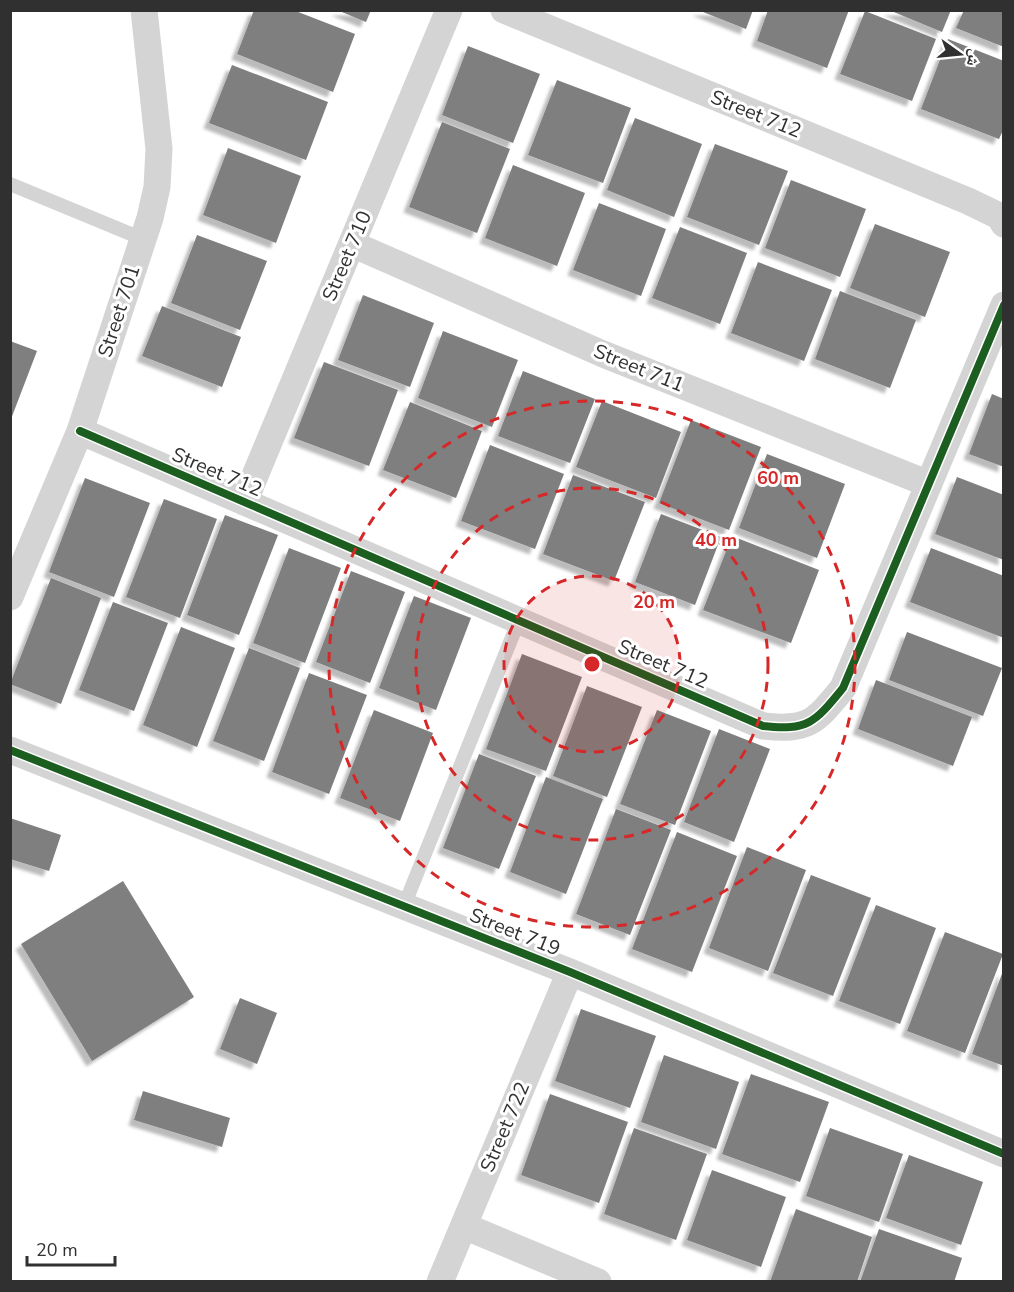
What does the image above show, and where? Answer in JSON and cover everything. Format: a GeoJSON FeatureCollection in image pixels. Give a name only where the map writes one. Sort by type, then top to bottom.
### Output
{"type":"FeatureCollection","features":[{"type":"Feature","properties":{"kind":"street","name":"Street 701"},"geometry":{"type":"LineString","coordinates":[[10,597],[80,430],[143,239],[157,187],[159,149],[144,10]]}},
{"type":"Feature","properties":{"kind":"street","name":"Street 710"},"geometry":{"type":"LineString","coordinates":[[244,502],[449,10]]}},
{"type":"Feature","properties":{"kind":"street","name":"Street 712"},"geometry":{"type":"LineString","coordinates":[[504,10],[968,201],[999,216],[1004,224]]}},
{"type":"Feature","properties":{"kind":"street","name":"Street 711"},"geometry":{"type":"LineString","coordinates":[[352,244],[603,354],[929,484]]}},
{"type":"Feature","properties":{"kind":"street","name":"Street 712"},"geometry":{"type":"LineString","coordinates":[[80,430],[762,726],[790,729],[818,718],[843,688],[1004,305]]}},
{"type":"Feature","properties":{"kind":"street","name":"Street 719"},"geometry":{"type":"LineString","coordinates":[[10,750],[570,972],[1004,1154]]}},
{"type":"Feature","properties":{"kind":"street","name":"Street 722"},"geometry":{"type":"LineString","coordinates":[[440,1281],[570,972]]}},
{"type":"Feature","properties":{"kind":"street"},"geometry":{"type":"LineString","coordinates":[[464,1226],[598,1281]]}},
{"type":"Feature","properties":{"kind":"lane"},"geometry":{"type":"LineString","coordinates":[[10,184],[143,239]]}},
{"type":"Feature","properties":{"kind":"lane"},"geometry":{"type":"LineString","coordinates":[[404,906],[519,620]]}},
{"type":"Feature","properties":{"kind":"building"},"geometry":{"type":"Polygon","coordinates":[[[254,10],[293,10],[355,34],[333,92],[237,54],[254,10]]]}},
{"type":"Feature","properties":{"kind":"building"},"geometry":{"type":"Polygon","coordinates":[[[337,10],[371,10],[366,22],[337,10]]]}},
{"type":"Feature","properties":{"kind":"building"},"geometry":{"type":"Polygon","coordinates":[[[698,10],[753,10],[746,29],[698,10]]]}},
{"type":"Feature","properties":{"kind":"building"},"geometry":{"type":"Polygon","coordinates":[[[768,10],[849,10],[827,68],[757,41],[768,10]]]}},
{"type":"Feature","properties":{"kind":"building"},"geometry":{"type":"Polygon","coordinates":[[[889,10],[951,10],[942,32],[889,10]]]}},
{"type":"Feature","properties":{"kind":"building"},"geometry":{"type":"Polygon","coordinates":[[[964,10],[1004,10],[1004,47],[956,28],[964,10]]]}},
{"type":"Feature","properties":{"kind":"building"},"geometry":{"type":"Polygon","coordinates":[[[865,11],[936,39],[912,101],[840,74],[865,11]]]}},
{"type":"Feature","properties":{"kind":"building"},"geometry":{"type":"Polygon","coordinates":[[[948,39],[1004,61],[1004,128],[999,139],[921,109],[948,39]]]}},
{"type":"Feature","properties":{"kind":"building"},"geometry":{"type":"Polygon","coordinates":[[[468,46],[540,74],[513,143],[442,115],[468,46]]]}},
{"type":"Feature","properties":{"kind":"building"},"geometry":{"type":"Polygon","coordinates":[[[232,65],[328,102],[306,160],[209,123],[232,65]]]}},
{"type":"Feature","properties":{"kind":"building"},"geometry":{"type":"Polygon","coordinates":[[[557,80],[631,108],[603,183],[528,155],[557,80]]]}},
{"type":"Feature","properties":{"kind":"building"},"geometry":{"type":"Polygon","coordinates":[[[635,118],[702,144],[674,217],[607,190],[635,118]]]}},
{"type":"Feature","properties":{"kind":"building"},"geometry":{"type":"Polygon","coordinates":[[[442,122],[510,149],[477,233],[409,207],[442,122]]]}},
{"type":"Feature","properties":{"kind":"building"},"geometry":{"type":"Polygon","coordinates":[[[715,144],[788,171],[759,245],[687,217],[715,144]]]}},
{"type":"Feature","properties":{"kind":"building"},"geometry":{"type":"Polygon","coordinates":[[[228,148],[301,176],[276,243],[203,215],[228,148]]]}},
{"type":"Feature","properties":{"kind":"building"},"geometry":{"type":"Polygon","coordinates":[[[513,165],[585,193],[557,266],[485,238],[513,165]]]}},
{"type":"Feature","properties":{"kind":"building"},"geometry":{"type":"Polygon","coordinates":[[[791,180],[866,209],[840,277],[765,248],[791,180]]]}},
{"type":"Feature","properties":{"kind":"building"},"geometry":{"type":"Polygon","coordinates":[[[599,203],[666,229],[641,296],[573,270],[599,203]]]}},
{"type":"Feature","properties":{"kind":"building"},"geometry":{"type":"Polygon","coordinates":[[[875,224],[950,252],[925,317],[850,288],[875,224]]]}},
{"type":"Feature","properties":{"kind":"building"},"geometry":{"type":"Polygon","coordinates":[[[680,227],[747,253],[720,324],[652,298],[680,227]]]}},
{"type":"Feature","properties":{"kind":"building"},"geometry":{"type":"Polygon","coordinates":[[[197,235],[267,261],[240,330],[171,303],[197,235]]]}},
{"type":"Feature","properties":{"kind":"building"},"geometry":{"type":"Polygon","coordinates":[[[758,262],[832,290],[804,361],[731,333],[758,262]]]}},
{"type":"Feature","properties":{"kind":"building"},"geometry":{"type":"Polygon","coordinates":[[[840,291],[916,320],[890,388],[815,359],[840,291]]]}},
{"type":"Feature","properties":{"kind":"building"},"geometry":{"type":"Polygon","coordinates":[[[363,295],[434,323],[410,387],[338,360],[363,295]]]}},
{"type":"Feature","properties":{"kind":"building"},"geometry":{"type":"Polygon","coordinates":[[[162,306],[241,337],[222,387],[142,356],[162,306]]]}},
{"type":"Feature","properties":{"kind":"building"},"geometry":{"type":"Polygon","coordinates":[[[443,331],[518,360],[492,427],[418,398],[443,331]]]}},
{"type":"Feature","properties":{"kind":"building"},"geometry":{"type":"Polygon","coordinates":[[[10,341],[37,351],[11,419],[10,419],[10,341]]]}},
{"type":"Feature","properties":{"kind":"building"},"geometry":{"type":"Polygon","coordinates":[[[324,362],[398,390],[369,466],[294,438],[324,362]]]}},
{"type":"Feature","properties":{"kind":"building"},"geometry":{"type":"Polygon","coordinates":[[[523,371],[595,399],[570,463],[498,436],[523,371]]]}},
{"type":"Feature","properties":{"kind":"building"},"geometry":{"type":"Polygon","coordinates":[[[992,394],[1004,399],[1004,467],[969,454],[992,394]]]}},
{"type":"Feature","properties":{"kind":"building"},"geometry":{"type":"Polygon","coordinates":[[[602,401],[681,432],[656,498],[576,467],[602,401]]]}},
{"type":"Feature","properties":{"kind":"building"},"geometry":{"type":"Polygon","coordinates":[[[410,402],[482,431],[456,498],[383,470],[410,402]]]}},
{"type":"Feature","properties":{"kind":"building"},"geometry":{"type":"Polygon","coordinates":[[[691,420],[761,447],[729,530],[659,503],[691,420]]]}},
{"type":"Feature","properties":{"kind":"building"},"geometry":{"type":"Polygon","coordinates":[[[490,445],[564,474],[535,549],[461,521],[490,445]]]}},
{"type":"Feature","properties":{"kind":"building"},"geometry":{"type":"Polygon","coordinates":[[[767,454],[845,484],[817,558],[739,528],[767,454]]]}},
{"type":"Feature","properties":{"kind":"building"},"geometry":{"type":"Polygon","coordinates":[[[573,475],[645,502],[614,581],[543,554],[573,475]]]}},
{"type":"Feature","properties":{"kind":"building"},"geometry":{"type":"Polygon","coordinates":[[[957,477],[1004,495],[1004,560],[935,534],[957,477]]]}},
{"type":"Feature","properties":{"kind":"building"},"geometry":{"type":"Polygon","coordinates":[[[85,478],[150,503],[114,597],[49,572],[85,478]]]}},
{"type":"Feature","properties":{"kind":"building"},"geometry":{"type":"Polygon","coordinates":[[[164,499],[217,519],[180,618],[126,597],[164,499]]]}},
{"type":"Feature","properties":{"kind":"building"},"geometry":{"type":"Polygon","coordinates":[[[661,514],[721,537],[695,605],[635,582],[661,514]]]}},
{"type":"Feature","properties":{"kind":"building"},"geometry":{"type":"Polygon","coordinates":[[[225,515],[278,535],[239,635],[187,615],[225,515]]]}},
{"type":"Feature","properties":{"kind":"building"},"geometry":{"type":"Polygon","coordinates":[[[732,536],[819,570],[791,643],[703,610],[732,536]]]}},
{"type":"Feature","properties":{"kind":"building"},"geometry":{"type":"Polygon","coordinates":[[[289,548],[341,568],[305,663],[253,643],[289,548]]]}},
{"type":"Feature","properties":{"kind":"building"},"geometry":{"type":"Polygon","coordinates":[[[931,548],[1004,576],[1004,638],[910,602],[931,548]]]}},
{"type":"Feature","properties":{"kind":"building"},"geometry":{"type":"Polygon","coordinates":[[[351,571],[405,592],[370,683],[316,662],[351,571]]]}},
{"type":"Feature","properties":{"kind":"building"},"geometry":{"type":"Polygon","coordinates":[[[51,578],[101,598],[61,704],[10,684],[51,578]]]}},
{"type":"Feature","properties":{"kind":"building"},"geometry":{"type":"Polygon","coordinates":[[[414,596],[471,618],[436,710],[379,688],[414,596]]]}},
{"type":"Feature","properties":{"kind":"building"},"geometry":{"type":"Polygon","coordinates":[[[113,602],[168,623],[134,711],[79,690],[113,602]]]}},
{"type":"Feature","properties":{"kind":"building"},"geometry":{"type":"Polygon","coordinates":[[[181,627],[235,648],[197,747],[143,725],[181,627]]]}},
{"type":"Feature","properties":{"kind":"building"},"geometry":{"type":"Polygon","coordinates":[[[907,632],[1002,668],[983,716],[889,680],[907,632]]]}},
{"type":"Feature","properties":{"kind":"building"},"geometry":{"type":"Polygon","coordinates":[[[249,648],[300,668],[264,761],[213,741],[249,648]]]}},
{"type":"Feature","properties":{"kind":"building"},"geometry":{"type":"Polygon","coordinates":[[[522,654],[582,677],[546,771],[486,749],[522,654]]]}},
{"type":"Feature","properties":{"kind":"building"},"geometry":{"type":"Polygon","coordinates":[[[309,673],[367,695],[329,794],[272,772],[309,673]]]}},
{"type":"Feature","properties":{"kind":"building"},"geometry":{"type":"Polygon","coordinates":[[[876,680],[972,717],[953,766],[858,729],[876,680]]]}},
{"type":"Feature","properties":{"kind":"building"},"geometry":{"type":"Polygon","coordinates":[[[587,686],[642,707],[607,797],[553,776],[587,686]]]}},
{"type":"Feature","properties":{"kind":"building"},"geometry":{"type":"Polygon","coordinates":[[[374,710],[433,733],[400,821],[340,798],[374,710]]]}},
{"type":"Feature","properties":{"kind":"building"},"geometry":{"type":"Polygon","coordinates":[[[657,710],[711,731],[675,825],[620,804],[657,710]]]}},
{"type":"Feature","properties":{"kind":"building"},"geometry":{"type":"Polygon","coordinates":[[[719,729],[770,749],[734,842],[684,822],[719,729]]]}},
{"type":"Feature","properties":{"kind":"building"},"geometry":{"type":"Polygon","coordinates":[[[479,754],[536,776],[499,869],[443,848],[479,754]]]}},
{"type":"Feature","properties":{"kind":"building"},"geometry":{"type":"Polygon","coordinates":[[[546,777],[603,799],[566,894],[510,872],[546,777]]]}},
{"type":"Feature","properties":{"kind":"building"},"geometry":{"type":"Polygon","coordinates":[[[616,809],[671,830],[630,935],[576,914],[616,809]]]}},
{"type":"Feature","properties":{"kind":"building"},"geometry":{"type":"Polygon","coordinates":[[[10,818],[61,835],[49,871],[10,859],[10,818]]]}},
{"type":"Feature","properties":{"kind":"building"},"geometry":{"type":"Polygon","coordinates":[[[677,832],[737,856],[692,972],[632,949],[677,832]]]}},
{"type":"Feature","properties":{"kind":"building"},"geometry":{"type":"Polygon","coordinates":[[[747,847],[806,870],[768,971],[709,948],[747,847]]]}},
{"type":"Feature","properties":{"kind":"building"},"geometry":{"type":"Polygon","coordinates":[[[811,875],[871,898],[833,996],[773,973],[811,875]]]}},
{"type":"Feature","properties":{"kind":"building"},"geometry":{"type":"Polygon","coordinates":[[[123,881],[194,997],[92,1061],[21,944],[123,881]]]}},
{"type":"Feature","properties":{"kind":"building"},"geometry":{"type":"Polygon","coordinates":[[[876,905],[936,928],[900,1024],[839,1001],[876,905]]]}},
{"type":"Feature","properties":{"kind":"building"},"geometry":{"type":"Polygon","coordinates":[[[945,932],[1003,954],[965,1053],[907,1031],[945,932]]]}},
{"type":"Feature","properties":{"kind":"building"},"geometry":{"type":"Polygon","coordinates":[[[1004,971],[1004,1066],[972,1054],[1004,971]]]}},
{"type":"Feature","properties":{"kind":"building"},"geometry":{"type":"Polygon","coordinates":[[[240,998],[277,1013],[257,1064],[220,1049],[240,998]]]}},
{"type":"Feature","properties":{"kind":"building"},"geometry":{"type":"Polygon","coordinates":[[[581,1009],[656,1036],[630,1108],[555,1081],[581,1009]]]}},
{"type":"Feature","properties":{"kind":"building"},"geometry":{"type":"Polygon","coordinates":[[[664,1055],[739,1082],[716,1149],[641,1122],[664,1055]]]}},
{"type":"Feature","properties":{"kind":"building"},"geometry":{"type":"Polygon","coordinates":[[[751,1074],[829,1102],[800,1182],[722,1154],[751,1074]]]}},
{"type":"Feature","properties":{"kind":"building"},"geometry":{"type":"Polygon","coordinates":[[[143,1091],[230,1118],[222,1147],[134,1120],[143,1091]]]}},
{"type":"Feature","properties":{"kind":"building"},"geometry":{"type":"Polygon","coordinates":[[[550,1094],[628,1122],[599,1203],[521,1175],[550,1094]]]}},
{"type":"Feature","properties":{"kind":"building"},"geometry":{"type":"Polygon","coordinates":[[[634,1128],[707,1154],[676,1240],[604,1214],[634,1128]]]}},
{"type":"Feature","properties":{"kind":"building"},"geometry":{"type":"Polygon","coordinates":[[[830,1128],[903,1154],[879,1222],[806,1196],[830,1128]]]}},
{"type":"Feature","properties":{"kind":"building"},"geometry":{"type":"Polygon","coordinates":[[[909,1155],[983,1182],[961,1245],[886,1218],[909,1155]]]}},
{"type":"Feature","properties":{"kind":"building"},"geometry":{"type":"Polygon","coordinates":[[[712,1170],[786,1197],[761,1267],[687,1240],[712,1170]]]}},
{"type":"Feature","properties":{"kind":"building"},"geometry":{"type":"Polygon","coordinates":[[[796,1209],[872,1237],[857,1282],[770,1282],[796,1209]]]}},
{"type":"Feature","properties":{"kind":"building"},"geometry":{"type":"Polygon","coordinates":[[[879,1229],[962,1258],[954,1282],[860,1282],[879,1229]]]}},
{"type":"Feature","properties":{"kind":"cycle path"},"geometry":{"type":"LineString","coordinates":[[80,431],[763,726],[791,727],[810,722],[843,688],[1004,305]]}},
{"type":"Feature","properties":{"kind":"cycle path"},"geometry":{"type":"LineString","coordinates":[[10,750],[570,972],[1004,1154]]}}]}
